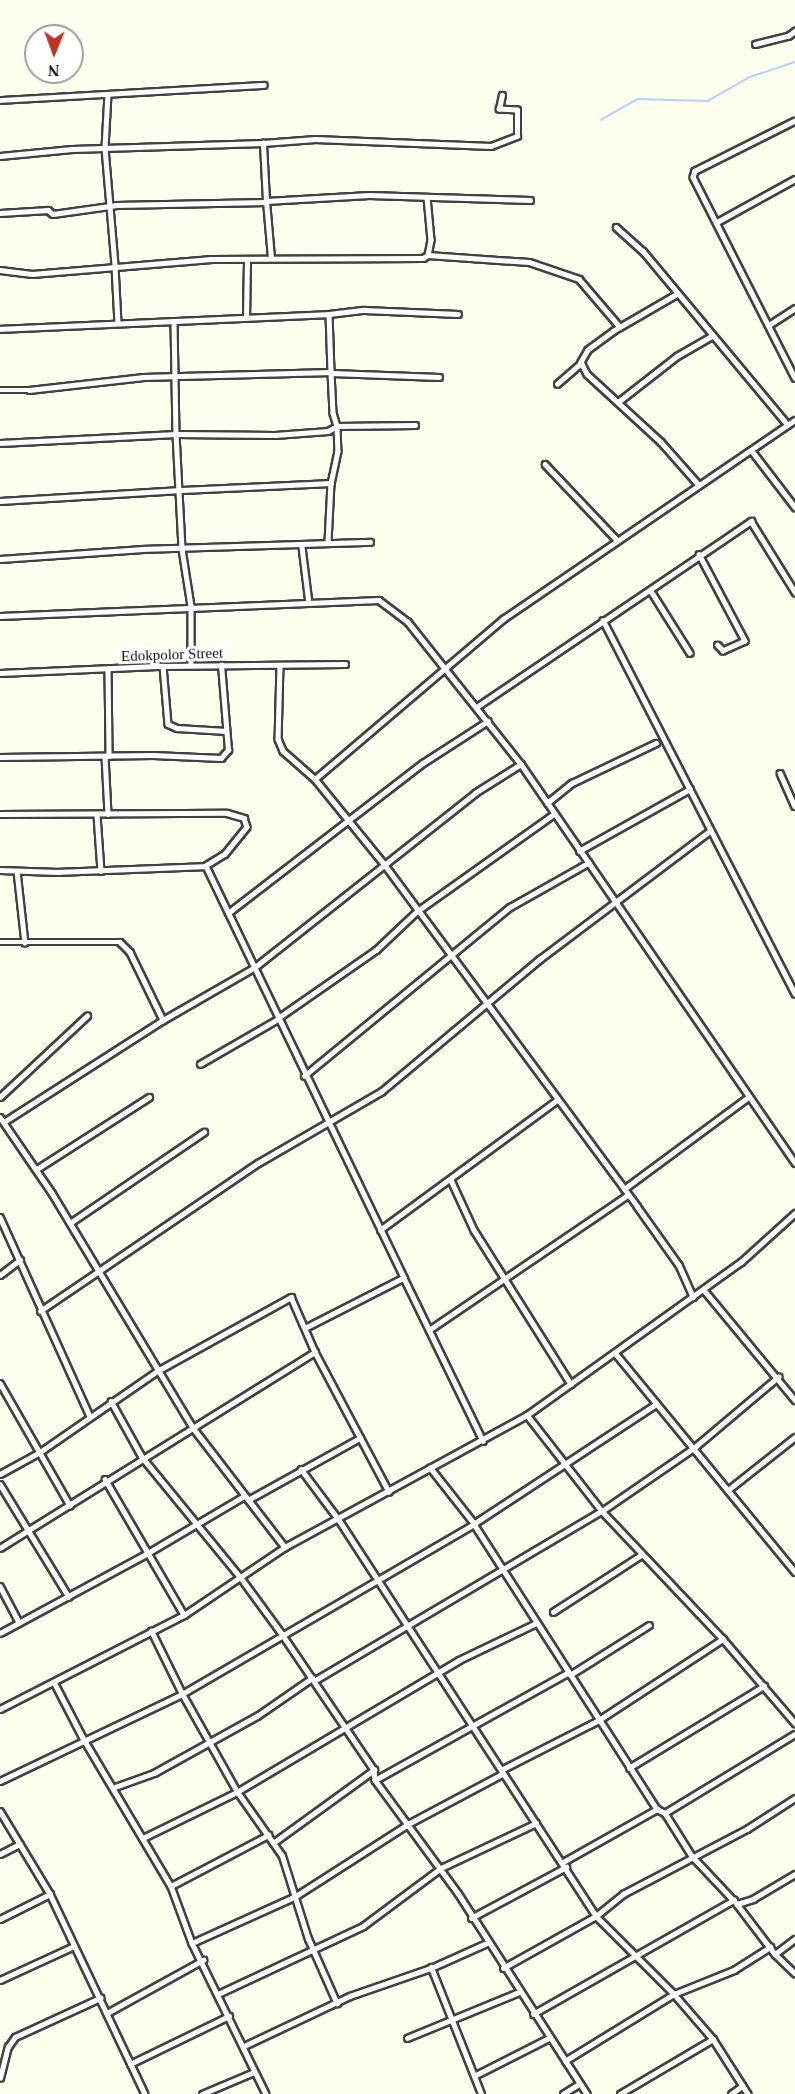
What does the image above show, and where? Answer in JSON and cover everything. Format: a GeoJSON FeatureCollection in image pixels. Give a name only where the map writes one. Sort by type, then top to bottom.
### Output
{"type":"FeatureCollection","features":[{"type":"Feature","properties":{"kind":"street"},"geometry":{"type":"LineString","coordinates":[[755,44],[788,36],[795,31]]}},
{"type":"Feature","properties":{"kind":"street"},"geometry":{"type":"LineString","coordinates":[[0,100],[264,85]]}},
{"type":"Feature","properties":{"kind":"street"},"geometry":{"type":"LineString","coordinates":[[108,94],[105,148],[118,323]]}},
{"type":"Feature","properties":{"kind":"street"},"geometry":{"type":"LineString","coordinates":[[0,156],[105,148],[315,139],[491,146],[517,136],[517,110],[499,109],[502,95]]}},
{"type":"Feature","properties":{"kind":"street"},"geometry":{"type":"LineString","coordinates":[[795,121],[694,172],[693,178],[795,378]]}},
{"type":"Feature","properties":{"kind":"street"},"geometry":{"type":"LineString","coordinates":[[263,143],[271,258]]}},
{"type":"Feature","properties":{"kind":"street"},"geometry":{"type":"LineString","coordinates":[[717,222],[795,179]]}},
{"type":"Feature","properties":{"kind":"street"},"geometry":{"type":"LineString","coordinates":[[427,196],[431,240],[428,255]]}},
{"type":"Feature","properties":{"kind":"street"},"geometry":{"type":"LineString","coordinates":[[0,213],[48,210],[53,214],[110,207],[427,196],[530,200]]}},
{"type":"Feature","properties":{"kind":"street"},"geometry":{"type":"LineString","coordinates":[[616,227],[643,251],[711,336],[761,388],[788,425]]}},
{"type":"Feature","properties":{"kind":"street"},"geometry":{"type":"LineString","coordinates":[[0,270],[32,274],[115,266],[271,258],[423,258],[428,255],[529,262],[566,273],[595,295],[620,327]]}},
{"type":"Feature","properties":{"kind":"street"},"geometry":{"type":"LineString","coordinates":[[246,318],[247,260]]}},
{"type":"Feature","properties":{"kind":"street"},"geometry":{"type":"LineString","coordinates":[[557,384],[581,363],[588,350],[620,327],[676,295]]}},
{"type":"Feature","properties":{"kind":"street"},"geometry":{"type":"LineString","coordinates":[[769,325],[795,308]]}},
{"type":"Feature","properties":{"kind":"street"},"geometry":{"type":"LineString","coordinates":[[0,329],[329,314],[364,310],[458,314]]}},
{"type":"Feature","properties":{"kind":"street"},"geometry":{"type":"LineString","coordinates":[[328,543],[331,483],[338,451],[337,426],[333,413],[329,314]]}},
{"type":"Feature","properties":{"kind":"street"},"geometry":{"type":"LineString","coordinates":[[174,321],[176,434],[181,490],[182,549],[191,606],[191,665]]}},
{"type":"Feature","properties":{"kind":"street"},"geometry":{"type":"LineString","coordinates":[[618,402],[677,356],[711,336]]}},
{"type":"Feature","properties":{"kind":"street"},"geometry":{"type":"LineString","coordinates":[[581,363],[586,374],[618,402],[699,485]]}},
{"type":"Feature","properties":{"kind":"street"},"geometry":{"type":"LineString","coordinates":[[0,390],[176,377],[331,372],[406,373],[439,377]]}},
{"type":"Feature","properties":{"kind":"street"},"geometry":{"type":"LineString","coordinates":[[315,779],[503,619],[795,420]]}},
{"type":"Feature","properties":{"kind":"street"},"geometry":{"type":"LineString","coordinates":[[0,443],[176,434],[275,435],[328,431],[337,426],[415,425]]}},
{"type":"Feature","properties":{"kind":"street"},"geometry":{"type":"LineString","coordinates":[[752,451],[795,507]]}},
{"type":"Feature","properties":{"kind":"street"},"geometry":{"type":"LineString","coordinates":[[545,464],[617,540]]}},
{"type":"Feature","properties":{"kind":"street"},"geometry":{"type":"LineString","coordinates":[[0,501],[331,483]]}},
{"type":"Feature","properties":{"kind":"street"},"geometry":{"type":"LineString","coordinates":[[478,706],[603,620],[651,591],[699,554],[754,521],[795,592]]}},
{"type":"Feature","properties":{"kind":"street"},"geometry":{"type":"LineString","coordinates":[[0,559],[182,549],[302,547],[328,543],[370,542]]}},
{"type":"Feature","properties":{"kind":"street"},"geometry":{"type":"LineString","coordinates":[[302,547],[309,603]]}},
{"type":"Feature","properties":{"kind":"street"},"geometry":{"type":"LineString","coordinates":[[699,554],[744,641],[723,651],[717,645]]}},
{"type":"Feature","properties":{"kind":"street"},"geometry":{"type":"LineString","coordinates":[[651,591],[690,653]]}},
{"type":"Feature","properties":{"kind":"street"},"geometry":{"type":"LineString","coordinates":[[0,616],[191,606],[379,600],[408,622],[478,706],[521,764],[747,1098],[795,1163]]}},
{"type":"Feature","properties":{"kind":"street"},"geometry":{"type":"LineString","coordinates":[[603,620],[795,993]]}},
{"type":"Feature","properties":{"kind":"street","name":"Edokpolor Street"},"geometry":{"type":"LineString","coordinates":[[0,673],[191,665],[345,664]]}},
{"type":"Feature","properties":{"kind":"street"},"geometry":{"type":"LineString","coordinates":[[0,757],[221,758],[228,750],[221,665]]}},
{"type":"Feature","properties":{"kind":"street"},"geometry":{"type":"LineString","coordinates":[[280,665],[279,739],[283,752],[315,779],[348,823],[385,865],[416,912],[484,1005],[679,1265],[693,1297]]}},
{"type":"Feature","properties":{"kind":"street"},"geometry":{"type":"LineString","coordinates":[[162,666],[168,724],[177,728],[226,731]]}},
{"type":"Feature","properties":{"kind":"street"},"geometry":{"type":"LineString","coordinates":[[108,669],[108,814]]}},
{"type":"Feature","properties":{"kind":"street"},"geometry":{"type":"LineString","coordinates":[[228,913],[348,823],[423,763],[488,721]]}},
{"type":"Feature","properties":{"kind":"street"},"geometry":{"type":"LineString","coordinates":[[547,804],[573,783],[656,743]]}},
{"type":"Feature","properties":{"kind":"street"},"geometry":{"type":"LineString","coordinates":[[4,1122],[163,1020],[255,967],[475,793],[521,764]]}},
{"type":"Feature","properties":{"kind":"street"},"geometry":{"type":"LineString","coordinates":[[780,774],[795,806]]}},
{"type":"Feature","properties":{"kind":"street"},"geometry":{"type":"LineString","coordinates":[[579,851],[690,789]]}},
{"type":"Feature","properties":{"kind":"street"},"geometry":{"type":"LineString","coordinates":[[0,814],[227,813],[244,819],[247,827],[225,854],[206,866],[101,871],[0,870]]}},
{"type":"Feature","properties":{"kind":"street"},"geometry":{"type":"LineString","coordinates":[[200,1064],[278,1019],[376,950],[416,912],[554,814]]}},
{"type":"Feature","properties":{"kind":"street"},"geometry":{"type":"LineString","coordinates":[[97,815],[101,871]]}},
{"type":"Feature","properties":{"kind":"street"},"geometry":{"type":"LineString","coordinates":[[40,1311],[258,1163],[382,1091],[484,1005],[615,901],[710,831]]}},
{"type":"Feature","properties":{"kind":"street"},"geometry":{"type":"LineString","coordinates":[[304,1076],[451,958],[510,907],[588,863]]}},
{"type":"Feature","properties":{"kind":"street"},"geometry":{"type":"LineString","coordinates":[[206,866],[304,1076],[483,1441]]}},
{"type":"Feature","properties":{"kind":"street"},"geometry":{"type":"LineString","coordinates":[[17,871],[25,943]]}},
{"type":"Feature","properties":{"kind":"street"},"geometry":{"type":"LineString","coordinates":[[0,942],[120,942],[135,962],[163,1020]]}},
{"type":"Feature","properties":{"kind":"street"},"geometry":{"type":"LineString","coordinates":[[0,1097],[87,1016]]}},
{"type":"Feature","properties":{"kind":"street"},"geometry":{"type":"LineString","coordinates":[[37,1169],[149,1097]]}},
{"type":"Feature","properties":{"kind":"street"},"geometry":{"type":"LineString","coordinates":[[624,1189],[747,1098]]}},
{"type":"Feature","properties":{"kind":"street"},"geometry":{"type":"LineString","coordinates":[[380,1230],[557,1100]]}},
{"type":"Feature","properties":{"kind":"street"},"geometry":{"type":"LineString","coordinates":[[0,1117],[37,1169],[194,1429],[285,1546]]}},
{"type":"Feature","properties":{"kind":"street"},"geometry":{"type":"LineString","coordinates":[[70,1223],[204,1132]]}},
{"type":"Feature","properties":{"kind":"street"},"geometry":{"type":"LineString","coordinates":[[451,1180],[505,1281],[571,1384]]}},
{"type":"Feature","properties":{"kind":"street"},"geometry":{"type":"LineString","coordinates":[[429,1330],[505,1281],[628,1195]]}},
{"type":"Feature","properties":{"kind":"street"},"geometry":{"type":"LineString","coordinates":[[0,1709],[184,1615],[285,1546],[339,1520],[527,1415],[704,1290],[755,1251],[795,1213]]}},
{"type":"Feature","properties":{"kind":"street"},"geometry":{"type":"LineString","coordinates":[[0,1217],[40,1311],[90,1416]]}},
{"type":"Feature","properties":{"kind":"street"},"geometry":{"type":"LineString","coordinates":[[0,1275],[20,1260]]}},
{"type":"Feature","properties":{"kind":"street"},"geometry":{"type":"LineString","coordinates":[[306,1328],[404,1278]]}},
{"type":"Feature","properties":{"kind":"street"},"geometry":{"type":"LineString","coordinates":[[704,1290],[795,1400]]}},
{"type":"Feature","properties":{"kind":"street"},"geometry":{"type":"LineString","coordinates":[[0,1474],[40,1452],[159,1370],[291,1297],[315,1353],[389,1492]]}},
{"type":"Feature","properties":{"kind":"street"},"geometry":{"type":"LineString","coordinates":[[0,1548],[105,1479],[194,1429],[315,1353]]}},
{"type":"Feature","properties":{"kind":"street"},"geometry":{"type":"LineString","coordinates":[[616,1354],[795,1572]]}},
{"type":"Feature","properties":{"kind":"street"},"geometry":{"type":"LineString","coordinates":[[115,1787],[154,1773],[257,1716],[313,1679],[408,1626],[602,1511],[695,1448],[778,1377]]}},
{"type":"Feature","properties":{"kind":"street"},"geometry":{"type":"LineString","coordinates":[[0,1383],[70,1504]]}},
{"type":"Feature","properties":{"kind":"street"},"geometry":{"type":"LineString","coordinates":[[111,1401],[142,1457],[195,1526],[241,1578],[313,1679],[374,1770],[375,1780],[441,1868],[503,1968],[587,2094]]}},
{"type":"Feature","properties":{"kind":"street"},"geometry":{"type":"LineString","coordinates":[[0,1781],[82,1738],[182,1694],[474,1524],[657,1404]]}},
{"type":"Feature","properties":{"kind":"street"},"geometry":{"type":"LineString","coordinates":[[527,1415],[602,1511],[641,1555],[723,1639],[795,1723]]}},
{"type":"Feature","properties":{"kind":"street"},"geometry":{"type":"LineString","coordinates":[[728,1490],[795,1437]]}},
{"type":"Feature","properties":{"kind":"street"},"geometry":{"type":"LineString","coordinates":[[0,1633],[360,1438]]}},
{"type":"Feature","properties":{"kind":"street"},"geometry":{"type":"LineString","coordinates":[[430,1468],[474,1524],[534,1624],[657,1809],[665,1813],[692,1856],[735,1902],[775,1954],[795,1973]]}},
{"type":"Feature","properties":{"kind":"street"},"geometry":{"type":"LineString","coordinates":[[301,1469],[339,1520],[440,1673],[471,1725],[565,1864],[596,1916],[674,1994],[713,2039],[748,2094]]}},
{"type":"Feature","properties":{"kind":"street"},"geometry":{"type":"LineString","coordinates":[[105,1479],[146,1554],[184,1615]]}},
{"type":"Feature","properties":{"kind":"street"},"geometry":{"type":"LineString","coordinates":[[0,1484],[69,1597]]}},
{"type":"Feature","properties":{"kind":"street"},"geometry":{"type":"LineString","coordinates":[[553,1612],[641,1555]]}},
{"type":"Feature","properties":{"kind":"street"},"geometry":{"type":"LineString","coordinates":[[0,1586],[19,1622]]}},
{"type":"Feature","properties":{"kind":"street"},"geometry":{"type":"LineString","coordinates":[[145,1837],[237,1792],[440,1673],[534,1624]]}},
{"type":"Feature","properties":{"kind":"street"},"geometry":{"type":"LineString","coordinates":[[375,1780],[471,1725],[568,1674],[650,1625]]}},
{"type":"Feature","properties":{"kind":"street"},"geometry":{"type":"LineString","coordinates":[[151,1631],[182,1694],[237,1792],[273,1843],[337,2004]]}},
{"type":"Feature","properties":{"kind":"street"},"geometry":{"type":"LineString","coordinates":[[192,1943],[296,1896],[408,1824],[599,1720],[723,1639]]}},
{"type":"Feature","properties":{"kind":"street"},"geometry":{"type":"LineString","coordinates":[[54,1682],[82,1738],[115,1787],[171,1886],[192,1943],[203,1960],[266,2094]]}},
{"type":"Feature","properties":{"kind":"street"},"geometry":{"type":"LineString","coordinates":[[629,1768],[764,1686]]}},
{"type":"Feature","properties":{"kind":"street"},"geometry":{"type":"LineString","coordinates":[[665,1813],[795,1734]]}},
{"type":"Feature","properties":{"kind":"street"},"geometry":{"type":"LineString","coordinates":[[273,1843],[374,1770]]}},
{"type":"Feature","properties":{"kind":"street"},"geometry":{"type":"LineString","coordinates":[[503,1968],[596,1916],[623,1894],[747,1829],[795,1798]]}},
{"type":"Feature","properties":{"kind":"street"},"geometry":{"type":"LineString","coordinates":[[471,1918],[657,1809]]}},
{"type":"Feature","properties":{"kind":"street"},"geometry":{"type":"LineString","coordinates":[[0,1811],[50,1894],[145,2094]]}},
{"type":"Feature","properties":{"kind":"street"},"geometry":{"type":"LineString","coordinates":[[218,1994],[315,1951],[363,1926],[441,1868],[536,1823]]}},
{"type":"Feature","properties":{"kind":"street"},"geometry":{"type":"LineString","coordinates":[[171,1886],[268,1835]]}},
{"type":"Feature","properties":{"kind":"street"},"geometry":{"type":"LineString","coordinates":[[0,1854],[20,1844]]}},
{"type":"Feature","properties":{"kind":"street"},"geometry":{"type":"LineString","coordinates":[[533,2014],[735,1902],[753,1899],[795,1874]]}},
{"type":"Feature","properties":{"kind":"street"},"geometry":{"type":"LineString","coordinates":[[0,1919],[50,1894]]}},
{"type":"Feature","properties":{"kind":"street"},"geometry":{"type":"LineString","coordinates":[[775,1954],[795,1939]]}},
{"type":"Feature","properties":{"kind":"street"},"geometry":{"type":"LineString","coordinates":[[244,2046],[396,1977],[431,1968],[487,1942]]}},
{"type":"Feature","properties":{"kind":"street"},"geometry":{"type":"LineString","coordinates":[[0,1980],[74,1946]]}},
{"type":"Feature","properties":{"kind":"street"},"geometry":{"type":"LineString","coordinates":[[565,2061],[674,1994],[734,1970],[770,1947]]}},
{"type":"Feature","properties":{"kind":"street"},"geometry":{"type":"LineString","coordinates":[[107,2013],[203,1960]]}},
{"type":"Feature","properties":{"kind":"street"},"geometry":{"type":"LineString","coordinates":[[431,1968],[481,2094]]}},
{"type":"Feature","properties":{"kind":"street"},"geometry":{"type":"LineString","coordinates":[[407,2038],[519,1992]]}},
{"type":"Feature","properties":{"kind":"street"},"geometry":{"type":"LineString","coordinates":[[0,2079],[8,2047],[15,2037],[100,1998]]}},
{"type":"Feature","properties":{"kind":"street"},"geometry":{"type":"LineString","coordinates":[[130,2064],[229,2016]]}},
{"type":"Feature","properties":{"kind":"street"},"geometry":{"type":"LineString","coordinates":[[474,2076],[549,2038]]}},
{"type":"Feature","properties":{"kind":"street"},"geometry":{"type":"LineString","coordinates":[[620,2094],[713,2039]]}},
{"type":"Feature","properties":{"kind":"street"},"geometry":{"type":"LineString","coordinates":[[202,2094],[255,2072]]}},
{"type":"Feature","properties":{"kind":"street"},"geometry":{"type":"LineString","coordinates":[[562,2094],[579,2084]]}},
{"type":"Feature","properties":{"kind":"street"},"geometry":{"type":"LineString","coordinates":[[731,2094],[742,2086]]}},
{"type":"Feature","properties":{"kind":"waterway"},"geometry":{"type":"LineString","coordinates":[[601,120],[638,99],[708,101],[750,77],[795,62]]}}]}
